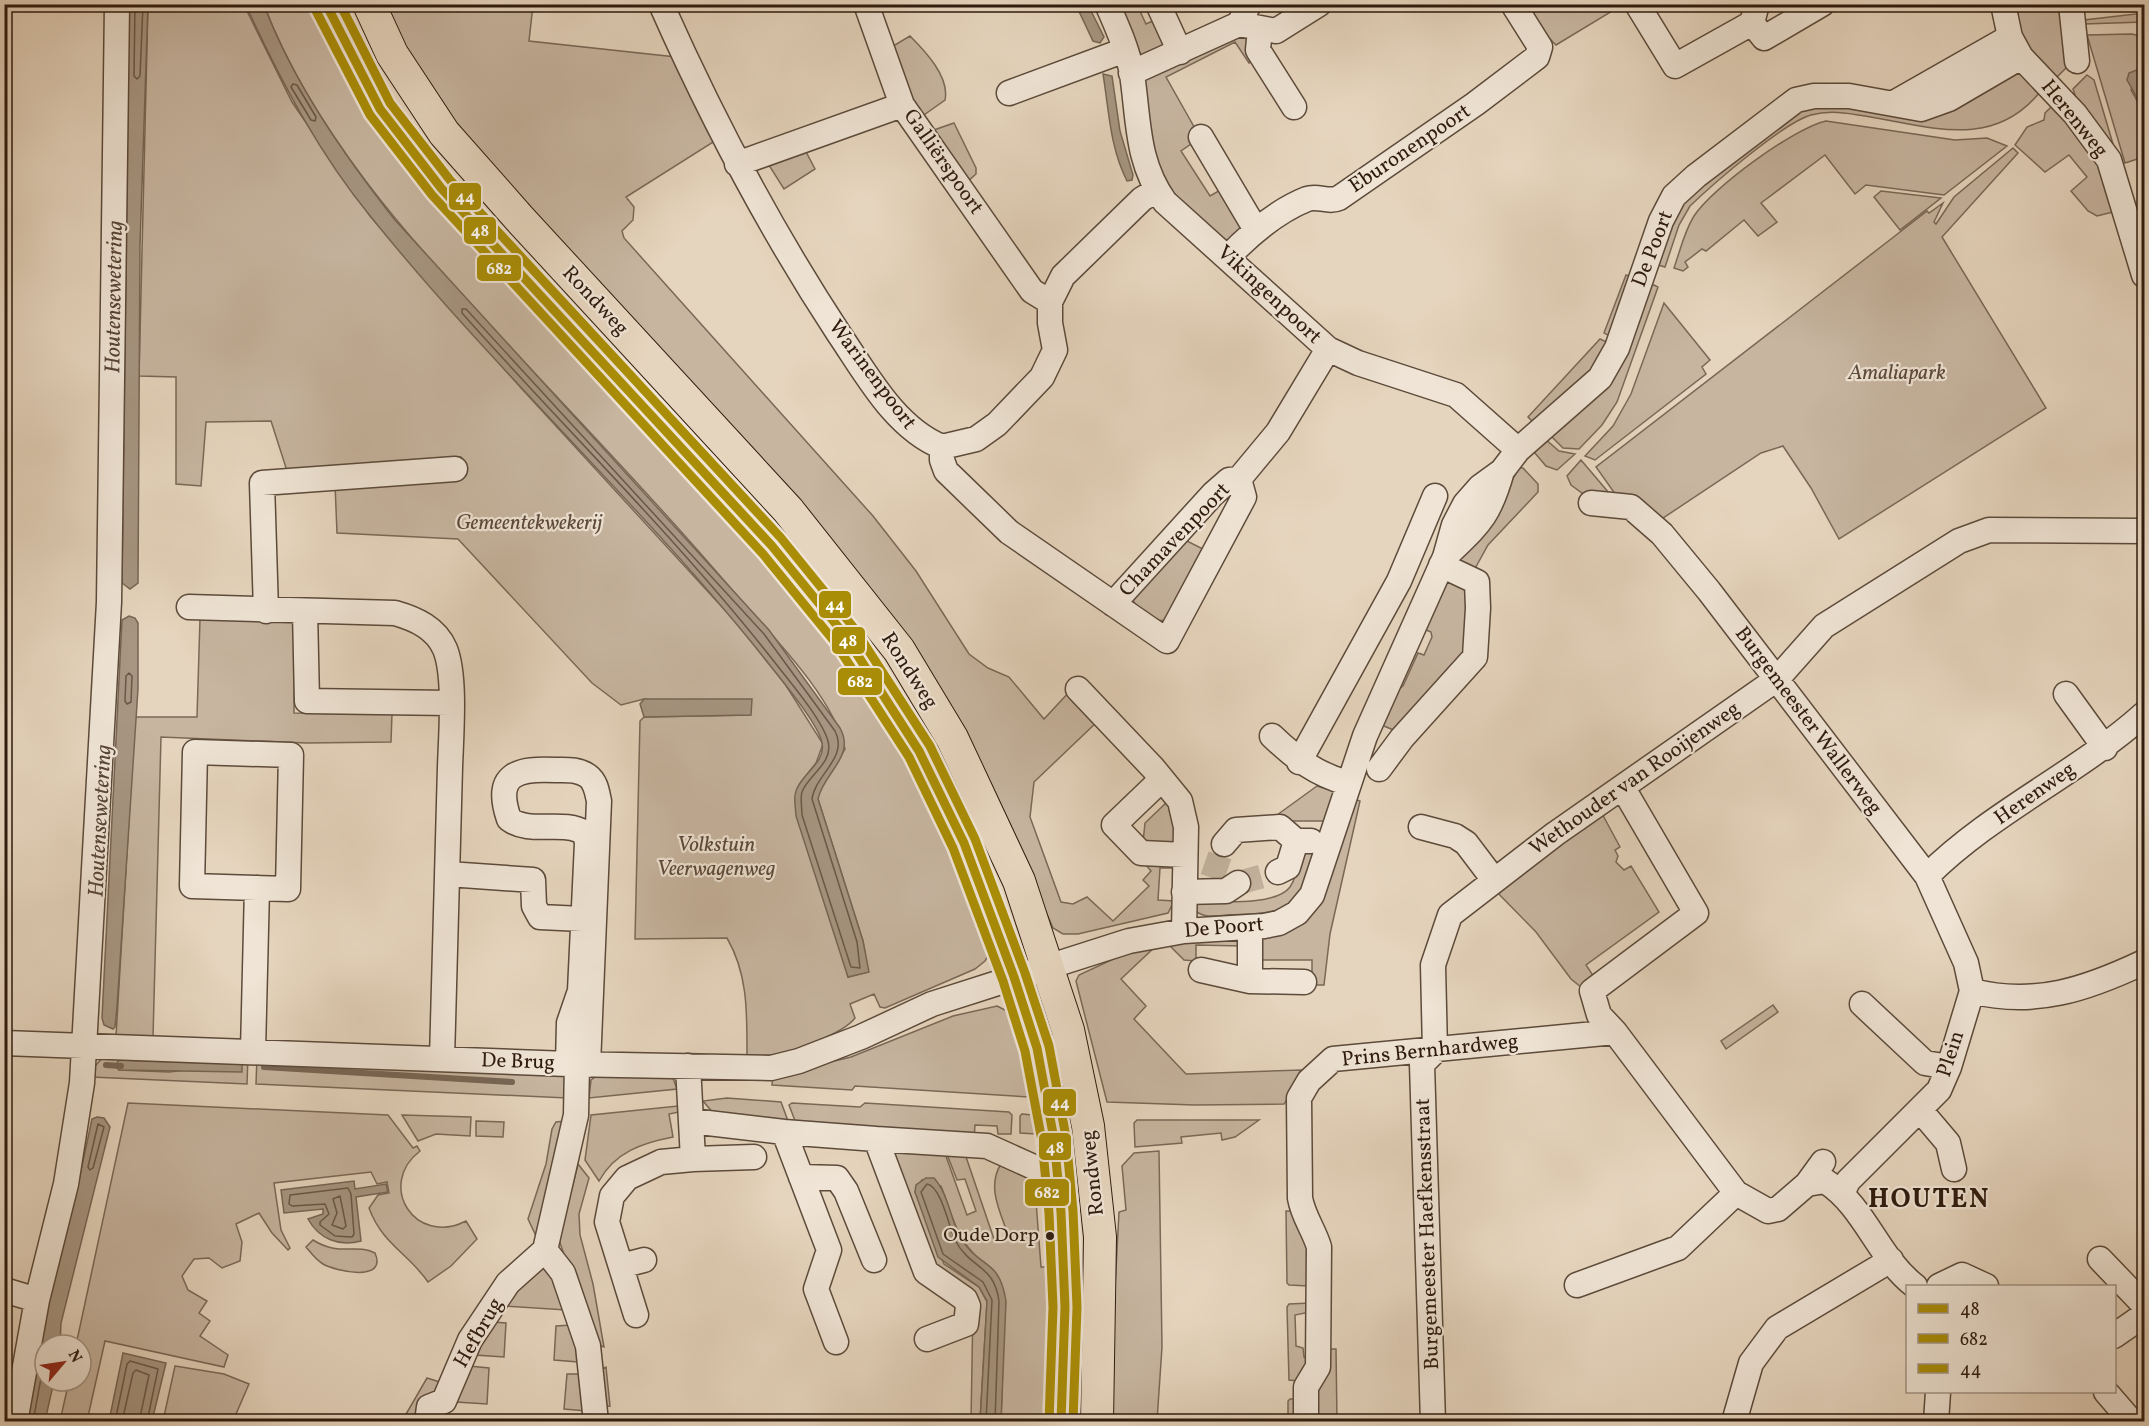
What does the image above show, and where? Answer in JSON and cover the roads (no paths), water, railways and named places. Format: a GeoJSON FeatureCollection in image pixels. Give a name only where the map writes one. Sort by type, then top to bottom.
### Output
{"type":"FeatureCollection","features":[{"type":"Feature","properties":{"kind":"main road","name":"Rondweg"},"geometry":{"type":"LineString","coordinates":[[326,4],[380,108],[441,188],[772,546],[844,634],[919,751],[964,843],[1014,977],[1037,1048],[1057,1167],[1065,1306],[1061,1422]]}},
{"type":"Feature","properties":{"kind":"main road","name":"Rondweg"},"geometry":{"type":"LineString","coordinates":[[369,4],[392,54],[444,133],[519,218],[788,510],[899,650],[952,738],[1019,881],[1068,1030],[1088,1126],[1100,1237],[1097,1422]]}},
{"type":"Feature","properties":{"kind":"street"},"geometry":{"type":"LineString","coordinates":[[15,1422],[37,1300],[66,1184],[80,1099],[84,1044],[109,602],[117,4]]}},
{"type":"Feature","properties":{"kind":"street","name":"Warinenpoort"},"geometry":{"type":"LineString","coordinates":[[661,4],[702,96],[736,164],[813,295],[864,371],[900,417],[917,434],[942,447]]}},
{"type":"Feature","properties":{"kind":"street","name":"Galliërspoort"},"geometry":{"type":"LineString","coordinates":[[866,4],[902,105],[1032,291],[1050,302]]}},
{"type":"Feature","properties":{"kind":"street","name":"Vikingenpoort"},"geometry":{"type":"LineString","coordinates":[[1107,4],[1125,50],[1131,74],[1138,142],[1157,190],[1165,202],[1328,349],[1358,363],[1456,396],[1518,450]]}},
{"type":"Feature","properties":{"kind":"street"},"geometry":{"type":"LineString","coordinates":[[1158,4],[1180,52]]}},
{"type":"Feature","properties":{"kind":"street"},"geometry":{"type":"LineString","coordinates":[[1131,74],[1249,19],[1276,31],[1319,4]]}},
{"type":"Feature","properties":{"kind":"street","name":"Eburonenpoort"},"geometry":{"type":"LineString","coordinates":[[1228,257],[1256,230],[1307,200],[1329,201],[1339,198],[1475,104],[1537,57],[1540,47],[1513,4]]}},
{"type":"Feature","properties":{"kind":"street"},"geometry":{"type":"LineString","coordinates":[[1637,4],[1675,66],[1755,14],[1764,38],[1822,4]]}},
{"type":"Feature","properties":{"kind":"street"},"geometry":{"type":"LineString","coordinates":[[2003,4],[2015,47]]}},
{"type":"Feature","properties":{"kind":"street","name":"Herenweg"},"geometry":{"type":"LineString","coordinates":[[2071,4],[2077,62]]}},
{"type":"Feature","properties":{"kind":"street"},"geometry":{"type":"LineString","coordinates":[[1249,19],[1258,50],[1294,107]]}},
{"type":"Feature","properties":{"kind":"street","name":"De Poort"},"geometry":{"type":"LineString","coordinates":[[1014,977],[1128,941],[1184,930],[1250,927],[1279,922],[1297,914],[1312,895],[1347,783],[1365,736],[1443,561],[1486,515],[1494,500],[1502,471],[1518,450],[1600,378],[1617,348],[1661,221],[1674,196],[1696,176],[1797,100],[1814,96],[1849,96],[1921,109],[1949,99],[2015,47]]}},
{"type":"Feature","properties":{"kind":"street","name":"Herenweg"},"geometry":{"type":"LineString","coordinates":[[2015,47],[2075,114],[2109,160],[2145,275]]}},
{"type":"Feature","properties":{"kind":"street"},"geometry":{"type":"LineString","coordinates":[[1009,93],[1125,50]]}},
{"type":"Feature","properties":{"kind":"street"},"geometry":{"type":"LineString","coordinates":[[736,164],[902,105]]}},
{"type":"Feature","properties":{"kind":"street","name":"Vikingenpoort"},"geometry":{"type":"LineString","coordinates":[[1201,137],[1256,230]]}},
{"type":"Feature","properties":{"kind":"street"},"geometry":{"type":"LineString","coordinates":[[942,447],[976,439],[997,424],[1042,376],[1055,350],[1050,323],[1050,302],[1063,276],[1142,199],[1157,190]]}},
{"type":"Feature","properties":{"kind":"street","name":"Chamavenpoort"},"geometry":{"type":"LineString","coordinates":[[1113,604],[1214,494],[1229,480],[1239,479],[1278,432],[1328,349]]}},
{"type":"Feature","properties":{"kind":"street","name":"Chamavenpoort"},"geometry":{"type":"LineString","coordinates":[[942,447],[942,460],[946,471],[1009,532],[1167,641],[1244,497],[1239,479]]}},
{"type":"Feature","properties":{"kind":"street"},"geometry":{"type":"LineString","coordinates":[[266,611],[262,483],[455,469]]}},
{"type":"Feature","properties":{"kind":"street"},"geometry":{"type":"LineString","coordinates":[[1299,762],[1399,581],[1435,496]]}},
{"type":"Feature","properties":{"kind":"street","name":"Burgemeester Wallerweg"},"geometry":{"type":"LineString","coordinates":[[1591,503],[1631,507],[1662,534],[1778,679],[1927,876],[1966,963],[1972,991]]}},
{"type":"Feature","properties":{"kind":"street","name":"Wethouder van Rooijenweg"},"geometry":{"type":"LineString","coordinates":[[1435,1051],[1433,965],[1450,915],[1494,880],[1778,679],[1824,626],[1959,541],[1989,530],[2145,531]]}},
{"type":"Feature","properties":{"kind":"street"},"geometry":{"type":"LineString","coordinates":[[1379,769],[1402,738],[1475,657],[1477,582],[1443,561]]}},
{"type":"Feature","properties":{"kind":"street"},"geometry":{"type":"LineString","coordinates":[[1399,581],[1428,592]]}},
{"type":"Feature","properties":{"kind":"street"},"geometry":{"type":"LineString","coordinates":[[189,606],[266,611],[395,613],[416,619],[435,633],[445,648],[450,667],[450,703],[448,874],[442,1059]]}},
{"type":"Feature","properties":{"kind":"street"},"geometry":{"type":"LineString","coordinates":[[305,611],[307,701],[450,703]]}},
{"type":"Feature","properties":{"kind":"street"},"geometry":{"type":"LineString","coordinates":[[1078,689],[1180,801],[1184,813],[1184,930]]}},
{"type":"Feature","properties":{"kind":"street"},"geometry":{"type":"LineString","coordinates":[[2066,694],[2105,748]]}},
{"type":"Feature","properties":{"kind":"street","name":"Herenweg"},"geometry":{"type":"LineString","coordinates":[[1927,876],[1942,861],[2025,799],[2105,748],[2145,714]]}},
{"type":"Feature","properties":{"kind":"street"},"geometry":{"type":"LineString","coordinates":[[1272,736],[1299,762],[1323,776],[1347,783]]}},
{"type":"Feature","properties":{"kind":"street"},"geometry":{"type":"LineString","coordinates":[[195,752],[291,755],[288,889],[257,888],[192,886],[195,752]]}},
{"type":"Feature","properties":{"kind":"street"},"geometry":{"type":"LineString","coordinates":[[578,1064],[569,1023],[579,991],[585,833],[578,828],[516,824],[509,819],[504,793],[508,782],[520,771],[529,769],[579,771],[590,777],[596,787],[599,801],[576,1115],[545,1250],[563,1273],[588,1346],[596,1422]]}},
{"type":"Feature","properties":{"kind":"street"},"geometry":{"type":"LineString","coordinates":[[1157,774],[1114,825],[1141,853],[1185,855]]}},
{"type":"Feature","properties":{"kind":"street"},"geometry":{"type":"LineString","coordinates":[[1623,788],[1696,913],[1592,991],[1599,1015],[1615,1032],[1745,1198],[1768,1211],[1778,1209],[1807,1184],[1822,1162]]}},
{"type":"Feature","properties":{"kind":"street"},"geometry":{"type":"LineString","coordinates":[[1224,844],[1236,830],[1280,827],[1296,841],[1328,842]]}},
{"type":"Feature","properties":{"kind":"street"},"geometry":{"type":"LineString","coordinates":[[1421,827],[1455,836],[1466,843],[1494,880]]}},
{"type":"Feature","properties":{"kind":"street"},"geometry":{"type":"LineString","coordinates":[[1278,872],[1288,867],[1296,841]]}},
{"type":"Feature","properties":{"kind":"street"},"geometry":{"type":"LineString","coordinates":[[448,874],[533,880],[534,906],[540,917],[582,919]]}},
{"type":"Feature","properties":{"kind":"street"},"geometry":{"type":"LineString","coordinates":[[1184,892],[1210,885],[1226,891],[1238,883]]}},
{"type":"Feature","properties":{"kind":"street"},"geometry":{"type":"LineString","coordinates":[[253,1051],[257,888]]}},
{"type":"Feature","properties":{"kind":"street"},"geometry":{"type":"LineString","coordinates":[[1250,927],[1250,981]]}},
{"type":"Feature","properties":{"kind":"street"},"geometry":{"type":"LineString","coordinates":[[1972,991],[2001,998],[2056,994],[2094,986],[2145,962]]}},
{"type":"Feature","properties":{"kind":"street"},"geometry":{"type":"LineString","coordinates":[[1201,970],[1250,981],[1304,982]]}},
{"type":"Feature","properties":{"kind":"street","name":"De Brug"},"geometry":{"type":"LineString","coordinates":[[4,1043],[84,1044],[578,1064],[783,1067],[861,1037],[932,1004],[1014,977]]}},
{"type":"Feature","properties":{"kind":"street","name":"Plein"},"geometry":{"type":"LineString","coordinates":[[1843,1192],[1848,1181],[1939,1090],[1949,1067],[1972,991]]}},
{"type":"Feature","properties":{"kind":"street"},"geometry":{"type":"LineString","coordinates":[[1862,1004],[1925,1063],[1949,1067]]}},
{"type":"Feature","properties":{"kind":"street","name":"Prins Bernhardweg"},"geometry":{"type":"LineString","coordinates":[[1306,1422],[1306,1387],[1318,1367],[1319,1247],[1315,1233],[1302,1210],[1300,1198],[1299,1098],[1309,1081],[1333,1059],[1615,1032]]}},
{"type":"Feature","properties":{"kind":"street","name":"Burgemeester Haefkensstraat"},"geometry":{"type":"LineString","coordinates":[[1433,1422],[1422,1064],[1435,1051]]}},
{"type":"Feature","properties":{"kind":"street"},"geometry":{"type":"LineString","coordinates":[[688,1066],[693,1159]]}},
{"type":"Feature","properties":{"kind":"street"},"geometry":{"type":"LineString","coordinates":[[1920,1110],[1948,1143],[1954,1169]]}},
{"type":"Feature","properties":{"kind":"street"},"geometry":{"type":"LineString","coordinates":[[691,1121],[784,1132],[987,1146],[1038,1169],[1057,1167]]}},
{"type":"Feature","properties":{"kind":"street"},"geometry":{"type":"LineString","coordinates":[[784,1132],[829,1250],[816,1288],[837,1342]]}},
{"type":"Feature","properties":{"kind":"street"},"geometry":{"type":"LineString","coordinates":[[876,1138],[926,1272],[965,1299],[968,1306],[966,1324],[927,1339]]}},
{"type":"Feature","properties":{"kind":"street"},"geometry":{"type":"LineString","coordinates":[[636,1316],[607,1222],[612,1196],[627,1178],[661,1162],[754,1157]]}},
{"type":"Feature","properties":{"kind":"street"},"geometry":{"type":"LineString","coordinates":[[801,1177],[837,1178],[846,1191],[874,1260]]}},
{"type":"Feature","properties":{"kind":"street"},"geometry":{"type":"LineString","coordinates":[[1807,1184],[1825,1181],[1843,1192],[1891,1260],[1913,1285]]}},
{"type":"Feature","properties":{"kind":"street"},"geometry":{"type":"LineString","coordinates":[[1577,1285],[1678,1248],[1745,1198]]}},
{"type":"Feature","properties":{"kind":"street","name":"Hefbrug"},"geometry":{"type":"LineString","coordinates":[[427,1422],[429,1407],[444,1401],[470,1340],[508,1283],[545,1250]]}},
{"type":"Feature","properties":{"kind":"street"},"geometry":{"type":"LineString","coordinates":[[2100,1259],[2145,1305]]}},
{"type":"Feature","properties":{"kind":"street"},"geometry":{"type":"LineString","coordinates":[[621,1266],[644,1260]]}},
{"type":"Feature","properties":{"kind":"street"},"geometry":{"type":"LineString","coordinates":[[1734,1422],[1751,1363],[1777,1328],[1891,1260]]}},
{"type":"Feature","properties":{"kind":"street"},"geometry":{"type":"LineString","coordinates":[[1943,1285],[1962,1275],[1982,1285]]}},
{"type":"Feature","properties":{"kind":"street"},"geometry":{"type":"LineString","coordinates":[[4,1290],[37,1300]]}},
{"type":"Feature","properties":{"kind":"street"},"geometry":{"type":"LineString","coordinates":[[2116,1335],[2145,1316]]}},
{"type":"Feature","properties":{"kind":"street"},"geometry":{"type":"LineString","coordinates":[[1936,1422],[1938,1393]]}},
{"type":"Feature","properties":{"kind":"street"},"geometry":{"type":"LineString","coordinates":[[2107,1393],[2132,1422]]}},
{"type":"Feature","properties":{"kind":"water"},"geometry":{"type":"Polygon","coordinates":[[[148,4],[140,245],[138,583],[130,589],[122,583],[129,5],[148,4]]]}},
{"type":"Feature","properties":{"kind":"water"},"geometry":{"type":"Polygon","coordinates":[[[241,5],[264,5],[290,62],[321,117],[395,220],[769,630],[840,728],[844,738],[844,748],[818,799],[863,941],[869,972],[848,977],[796,816],[796,791],[817,762],[822,750],[822,743],[814,724],[788,688],[718,602],[418,274],[371,217],[319,144],[289,93],[249,12],[241,5]]]}},
{"type":"Feature","properties":{"kind":"water"},"geometry":{"type":"Polygon","coordinates":[[[1076,5],[1088,5],[1104,37],[1100,43],[1093,41],[1076,5]]]}},
{"type":"Feature","properties":{"kind":"water"},"geometry":{"type":"Polygon","coordinates":[[[2144,67],[2144,137],[2140,103],[2127,80],[2129,73],[2144,67]]]}},
{"type":"Feature","properties":{"kind":"water"},"geometry":{"type":"Polygon","coordinates":[[[1103,74],[1112,76],[1120,131],[1133,175],[1132,180],[1127,181],[1117,156],[1103,74]]]}},
{"type":"Feature","properties":{"kind":"water"},"geometry":{"type":"Polygon","coordinates":[[[129,616],[135,618],[138,623],[138,689],[117,1007],[113,1029],[104,1025],[102,1018],[122,620],[129,616]]]}},
{"type":"Feature","properties":{"kind":"water"},"geometry":{"type":"Polygon","coordinates":[[[644,699],[752,699],[751,715],[644,717],[640,704],[644,699]]]}},
{"type":"Feature","properties":{"kind":"water"},"geometry":{"type":"Polygon","coordinates":[[[119,1060],[242,1064],[242,1072],[119,1070],[115,1066],[119,1060]]]}},
{"type":"Feature","properties":{"kind":"water"},"geometry":{"type":"Polygon","coordinates":[[[104,1118],[110,1127],[61,1323],[61,1333],[43,1333],[49,1300],[74,1203],[92,1119],[104,1118]]]}},
{"type":"Feature","properties":{"kind":"water"},"geometry":{"type":"Polygon","coordinates":[[[926,1178],[934,1178],[939,1185],[961,1238],[975,1255],[994,1270],[1003,1287],[1006,1301],[1001,1421],[980,1421],[987,1301],[979,1287],[938,1257],[915,1192],[916,1185],[926,1178]]]}},
{"type":"Feature","properties":{"kind":"water"},"geometry":{"type":"Polygon","coordinates":[[[354,1181],[355,1189],[386,1184],[388,1192],[356,1197],[361,1241],[337,1242],[318,1232],[308,1219],[323,1214],[323,1209],[284,1213],[281,1190],[354,1181]]]}},
{"type":"Feature","properties":{"kind":"water"},"geometry":{"type":"Polygon","coordinates":[[[123,1353],[166,1363],[152,1421],[109,1421],[123,1353]]]}},
{"type":"Feature","properties":{"kind":"water"},"geometry":{"type":"Polygon","coordinates":[[[33,1389],[33,1393],[51,1393],[45,1421],[27,1422],[33,1389]]]}},
{"type":"Feature","properties":{"kind":"waterway"},"geometry":{"type":"LineString","coordinates":[[106,1065],[121,1066]]}},
{"type":"Feature","properties":{"kind":"waterway"},"geometry":{"type":"LineString","coordinates":[[264,1067],[512,1082]]}},
{"type":"Feature","properties":{"kind":"tunnel"},"geometry":{"type":"LineString","coordinates":[[1212,878],[1224,844]]}},
{"type":"Feature","properties":{"kind":"tunnel"},"geometry":{"type":"LineString","coordinates":[[1238,883],[1278,872]]}},
{"type":"Feature","properties":{"kind":"place","name":"Oude Dorp"},"geometry":{"type":"Point","coordinates":[1050,1236]}},
{"type":"Feature","properties":{"kind":"district","name":"HOUTEN"},"geometry":{"type":"Point","coordinates":[1929,1200]}},
{"type":"Feature","properties":{"kind":"water label","name":"Houtensewetering"},"geometry":{"type":"Point","coordinates":[115,297]}},
{"type":"Feature","properties":{"kind":"water label","name":"Houtensewetering"},"geometry":{"type":"Point","coordinates":[101,821]}},
{"type":"Feature","properties":{"kind":"park label","name":"Amaliapark"},"geometry":{"type":"Point","coordinates":[1897,373]}},
{"type":"Feature","properties":{"kind":"park label","name":"Gemeentekwekerij"},"geometry":{"type":"Point","coordinates":[529,523]}},
{"type":"Feature","properties":{"kind":"park label","name":"Volkstuin Veerwagenweg"},"geometry":{"type":"Point","coordinates":[716,857]}}]}
